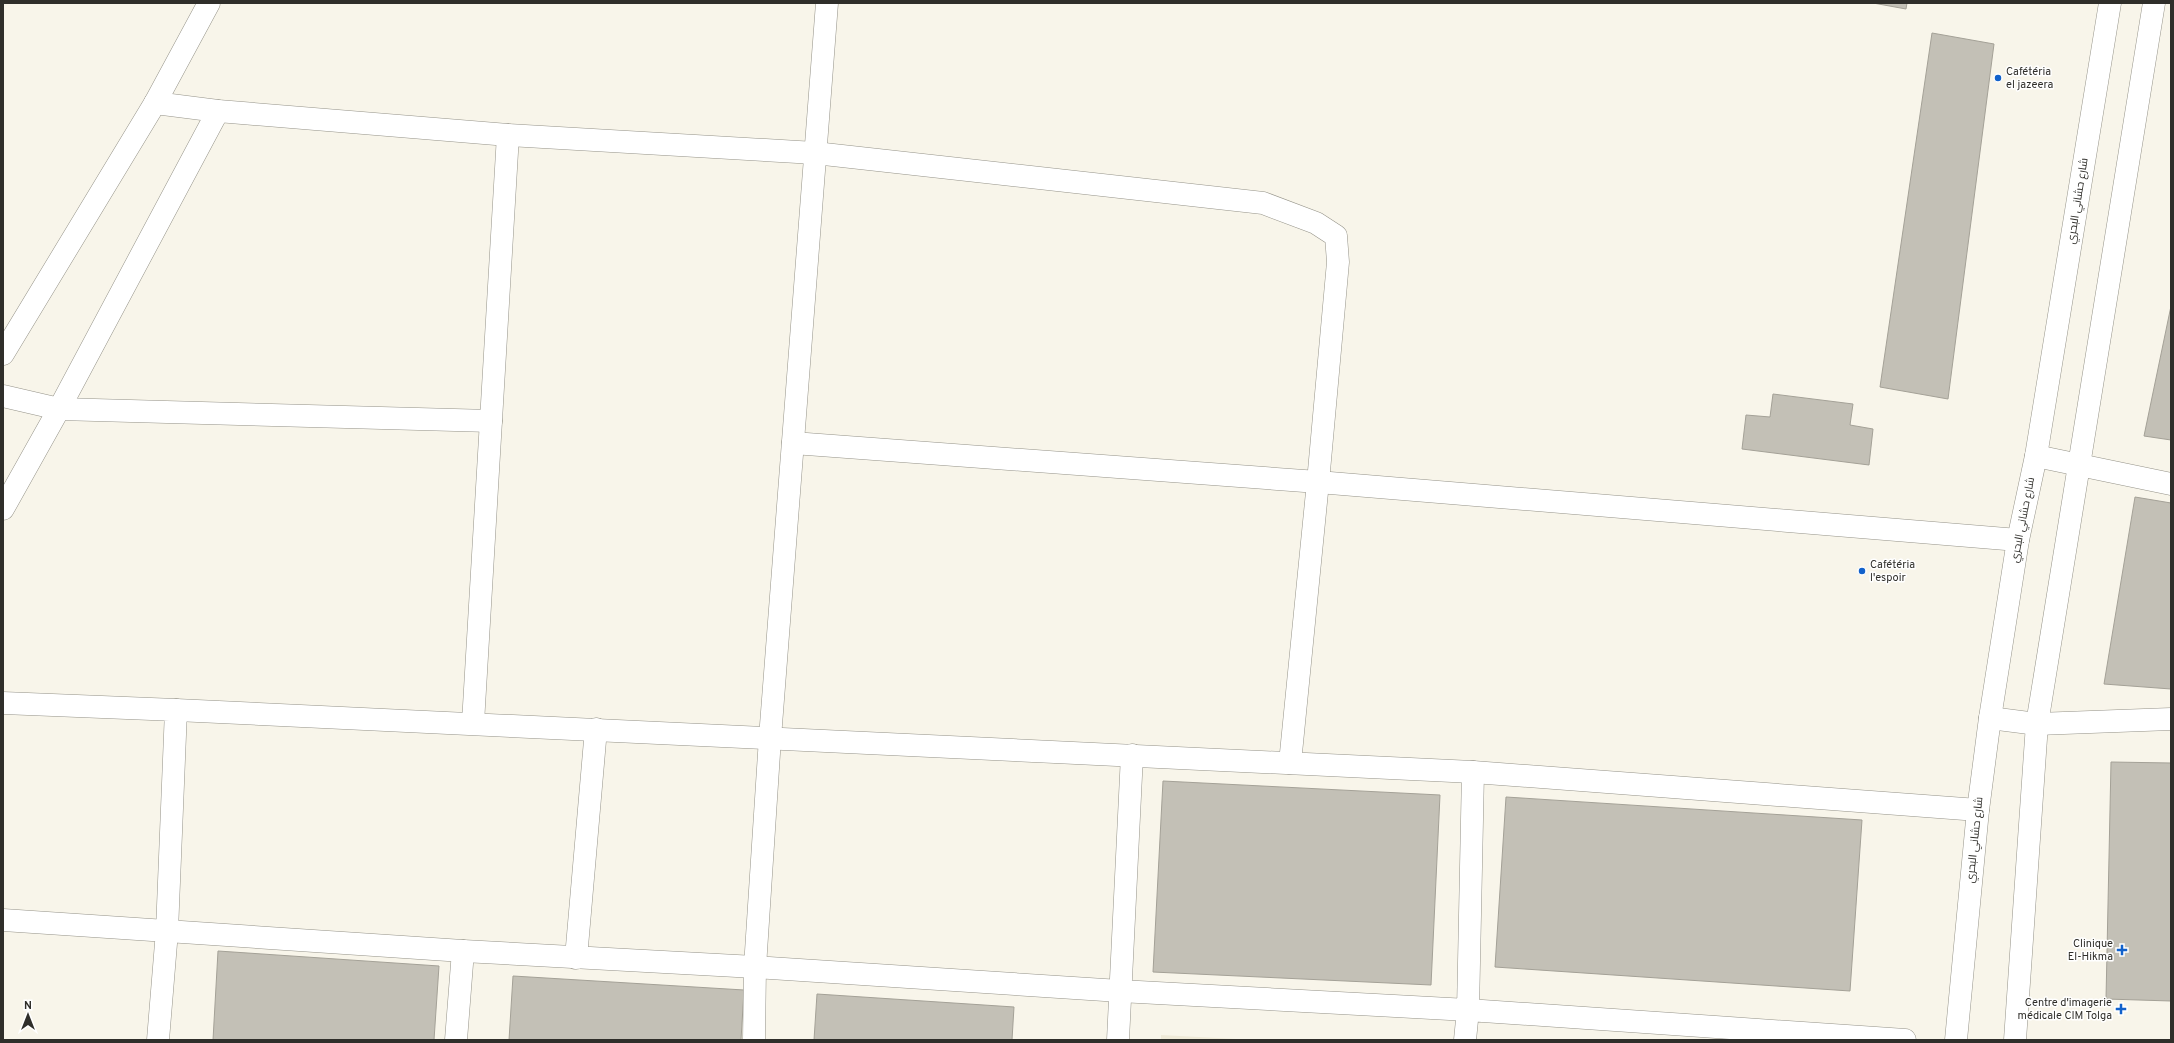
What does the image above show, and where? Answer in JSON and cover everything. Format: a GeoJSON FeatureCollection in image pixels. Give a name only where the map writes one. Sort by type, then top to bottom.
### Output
{"type":"FeatureCollection","features":[{"type":"Feature","properties":{"kind":"street"},"geometry":{"type":"LineString","coordinates":[[754,1040],[755,967],[770,738],[827,3]]}},
{"type":"Feature","properties":{"kind":"street","name":"شارع حشاني البحري"},"geometry":{"type":"LineString","coordinates":[[1956,1040],[1978,810],[1990,718],[2018,540],[2036,456],[2110,3]]}},
{"type":"Feature","properties":{"kind":"street"},"geometry":{"type":"LineString","coordinates":[[2016,1040],[2037,724],[2154,3]]}},
{"type":"Feature","properties":{"kind":"street"},"geometry":{"type":"LineString","coordinates":[[3,354],[155,103],[201,6]]}},
{"type":"Feature","properties":{"kind":"street"},"geometry":{"type":"LineString","coordinates":[[155,103],[218,111],[508,135],[815,153],[1263,203],[1316,223],[1336,236],[1338,262],[1290,763]]}},
{"type":"Feature","properties":{"kind":"street"},"geometry":{"type":"LineString","coordinates":[[3,509],[59,409],[218,111]]}},
{"type":"Feature","properties":{"kind":"street"},"geometry":{"type":"LineString","coordinates":[[473,723],[508,135]]}},
{"type":"Feature","properties":{"kind":"street"},"geometry":{"type":"LineString","coordinates":[[3,396],[59,409],[491,421]]}},
{"type":"Feature","properties":{"kind":"street"},"geometry":{"type":"LineString","coordinates":[[793,443],[1318,482],[2018,540]]}},
{"type":"Feature","properties":{"kind":"street"},"geometry":{"type":"LineString","coordinates":[[2036,456],[2171,484]]}},
{"type":"Feature","properties":{"kind":"street"},"geometry":{"type":"LineString","coordinates":[[3,703],[473,723],[1473,772],[1978,810]]}},
{"type":"Feature","properties":{"kind":"street"},"geometry":{"type":"LineString","coordinates":[[158,1040],[167,930],[176,710]]}},
{"type":"Feature","properties":{"kind":"street"},"geometry":{"type":"LineString","coordinates":[[1990,718],[2037,724],[2171,720]]}},
{"type":"Feature","properties":{"kind":"street"},"geometry":{"type":"LineString","coordinates":[[576,958],[596,729]]}},
{"type":"Feature","properties":{"kind":"street"},"geometry":{"type":"LineString","coordinates":[[1118,1040],[1132,755]]}},
{"type":"Feature","properties":{"kind":"street"},"geometry":{"type":"LineString","coordinates":[[1465,1040],[1468,1010],[1473,772]]}},
{"type":"Feature","properties":{"kind":"street"},"geometry":{"type":"LineString","coordinates":[[3,920],[576,958],[755,967],[1120,991],[1468,1010],[1905,1040]]}},
{"type":"Feature","properties":{"kind":"street"},"geometry":{"type":"LineString","coordinates":[[456,1040],[463,951]]}},
{"type":"Feature","properties":{"kind":"shaded area"},"geometry":{"type":"Polygon","coordinates":[[[1161,1035],[1255,1040],[1161,1040],[1161,1035]]]}},
{"type":"Feature","properties":{"kind":"building"},"geometry":{"type":"Polygon","coordinates":[[[1873,3],[1907,3],[1906,9],[1873,3]]]}},
{"type":"Feature","properties":{"kind":"building"},"geometry":{"type":"Polygon","coordinates":[[[1932,33],[1994,44],[1948,399],[1880,387],[1932,33]]]}},
{"type":"Feature","properties":{"kind":"building"},"geometry":{"type":"Polygon","coordinates":[[[2171,306],[2171,440],[2144,436],[2171,306]]]}},
{"type":"Feature","properties":{"kind":"building"},"geometry":{"type":"Polygon","coordinates":[[[1773,394],[1853,404],[1850,425],[1873,429],[1869,465],[1742,449],[1746,415],[1770,417],[1773,394]]]}},
{"type":"Feature","properties":{"kind":"building"},"geometry":{"type":"Polygon","coordinates":[[[2135,497],[2171,503],[2171,689],[2104,684],[2135,497]]]}},
{"type":"Feature","properties":{"kind":"building"},"geometry":{"type":"Polygon","coordinates":[[[2111,762],[2171,763],[2171,1001],[2106,999],[2111,762]]]}},
{"type":"Feature","properties":{"kind":"building"},"geometry":{"type":"Polygon","coordinates":[[[1163,781],[1440,795],[1431,985],[1153,972],[1163,781]]]}},
{"type":"Feature","properties":{"kind":"building"},"geometry":{"type":"Polygon","coordinates":[[[1506,797],[1862,820],[1850,991],[1495,967],[1506,797]]]}},
{"type":"Feature","properties":{"kind":"building"},"geometry":{"type":"Polygon","coordinates":[[[218,951],[439,966],[434,1040],[213,1040],[218,951]]]}},
{"type":"Feature","properties":{"kind":"building"},"geometry":{"type":"Polygon","coordinates":[[[513,976],[744,990],[741,1040],[509,1040],[513,976]]]}},
{"type":"Feature","properties":{"kind":"building"},"geometry":{"type":"Polygon","coordinates":[[[817,994],[1014,1007],[1012,1040],[814,1040],[817,994]]]}},
{"type":"Feature","properties":{"kind":"place","name":"Cafétéria el jazeera"},"geometry":{"type":"Point","coordinates":[1998,78]}},
{"type":"Feature","properties":{"kind":"place","name":"Cafétéria l'espoir"},"geometry":{"type":"Point","coordinates":[1862,571]}},
{"type":"Feature","properties":{"kind":"place","name":"Clinique El-Hikma"},"geometry":{"type":"Point","coordinates":[2122,950]}},
{"type":"Feature","properties":{"kind":"place","name":"Centre d'imagerie médicale CIM Tolga"},"geometry":{"type":"Point","coordinates":[2121,1009]}}]}
